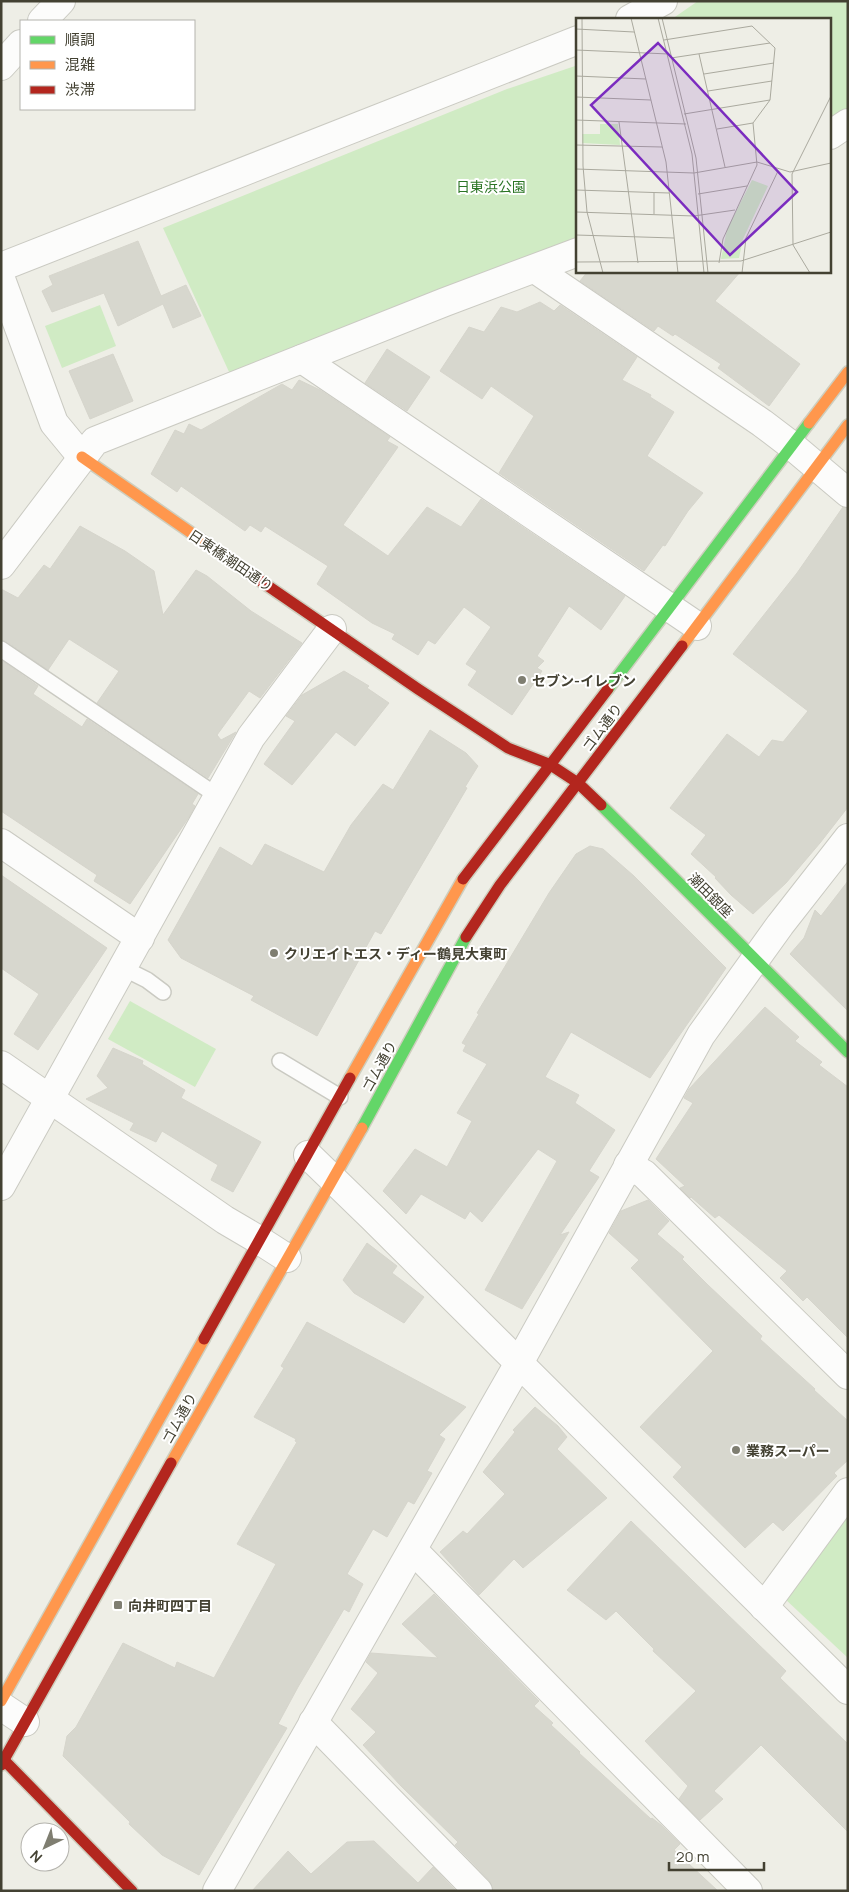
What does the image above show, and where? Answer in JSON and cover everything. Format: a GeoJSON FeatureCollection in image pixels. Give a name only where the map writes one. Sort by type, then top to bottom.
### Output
{"type":"FeatureCollection","features":[{"type":"Feature","properties":{"kind":"street"},"geometry":{"type":"LineString","coordinates":[[43,20],[61,1]]}},
{"type":"Feature","properties":{"kind":"street"},"geometry":{"type":"LineString","coordinates":[[632,18],[663,1]]}},
{"type":"Feature","properties":{"kind":"street"},"geometry":{"type":"LineString","coordinates":[[1,268],[576,41]]}},
{"type":"Feature","properties":{"kind":"street"},"geometry":{"type":"LineString","coordinates":[[1,66],[20,45]]}},
{"type":"Feature","properties":{"kind":"street"},"geometry":{"type":"LineString","coordinates":[[832,134],[848,123]]}},
{"type":"Feature","properties":{"kind":"street"},"geometry":{"type":"LineString","coordinates":[[1,565],[95,441],[576,253]]}},
{"type":"Feature","properties":{"kind":"street"},"geometry":{"type":"LineString","coordinates":[[535,269],[791,445],[848,493]]}},
{"type":"Feature","properties":{"kind":"street","name":"日東橋潮田通り"},"geometry":{"type":"LineString","coordinates":[[1,279],[8,319],[54,422],[82,457],[418,689],[508,748],[549,764]]}},
{"type":"Feature","properties":{"kind":"street"},"geometry":{"type":"LineString","coordinates":[[302,359],[697,626]]}},
{"type":"Feature","properties":{"kind":"street","name":"ゴム通り"},"geometry":{"type":"LineString","coordinates":[[1,1701],[444,910],[468,871],[671,607],[791,445],[848,372]]}},
{"type":"Feature","properties":{"kind":"street","name":"ゴム通り"},"geometry":{"type":"LineString","coordinates":[[2,1761],[26,1722],[287,1258],[334,1179],[471,928],[500,885],[848,424]]}},
{"type":"Feature","properties":{"kind":"street"},"geometry":{"type":"LineString","coordinates":[[1,1186],[251,737],[332,629]]}},
{"type":"Feature","properties":{"kind":"street","name":"潮田銀座"},"geometry":{"type":"LineString","coordinates":[[549,764],[578,783],[848,1052]]}},
{"type":"Feature","properties":{"kind":"street"},"geometry":{"type":"LineString","coordinates":[[217,1891],[519,1363],[701,1035],[755,960],[848,838]]}},
{"type":"Feature","properties":{"kind":"street"},"geometry":{"type":"LineString","coordinates":[[1,843],[140,938]]}},
{"type":"Feature","properties":{"kind":"street"},"geometry":{"type":"LineString","coordinates":[[1,1065],[226,1220],[287,1258]]}},
{"type":"Feature","properties":{"kind":"street"},"geometry":{"type":"LineString","coordinates":[[308,1155],[848,1690]]}},
{"type":"Feature","properties":{"kind":"street"},"geometry":{"type":"LineString","coordinates":[[628,1166],[644,1174],[848,1375]]}},
{"type":"Feature","properties":{"kind":"street"},"geometry":{"type":"LineString","coordinates":[[764,1607],[848,1492]]}},
{"type":"Feature","properties":{"kind":"street"},"geometry":{"type":"LineString","coordinates":[[413,1550],[748,1891]]}},
{"type":"Feature","properties":{"kind":"street"},"geometry":{"type":"LineString","coordinates":[[1,1706],[26,1722]]}},
{"type":"Feature","properties":{"kind":"street"},"geometry":{"type":"LineString","coordinates":[[313,1722],[478,1891]]}},
{"type":"Feature","properties":{"kind":"street"},"geometry":{"type":"LineString","coordinates":[[2,1761],[132,1891]]}},
{"type":"Feature","properties":{"kind":"lane"},"geometry":{"type":"LineString","coordinates":[[1,649],[219,797]]}},
{"type":"Feature","properties":{"kind":"lane"},"geometry":{"type":"LineString","coordinates":[[124,968],[147,980],[163,992]]}},
{"type":"Feature","properties":{"kind":"lane"},"geometry":{"type":"LineString","coordinates":[[280,1061],[340,1097]]}},
{"type":"Feature","properties":{"kind":"green space"},"geometry":{"type":"Polygon","coordinates":[[[698,1],[848,1],[848,111],[832,121],[832,18],[673,18],[698,1]]]}},
{"type":"Feature","properties":{"kind":"green space","name":"日東浜公園"},"geometry":{"type":"Polygon","coordinates":[[[576,66],[576,244],[230,374],[163,228],[507,89],[576,66]]]}},
{"type":"Feature","properties":{"kind":"green space"},"geometry":{"type":"Polygon","coordinates":[[[100,305],[116,346],[62,368],[45,326],[100,305]]]}},
{"type":"Feature","properties":{"kind":"green space"},"geometry":{"type":"Polygon","coordinates":[[[130,1001],[216,1049],[195,1087],[108,1039],[130,1001]]]}},
{"type":"Feature","properties":{"kind":"green space"},"geometry":{"type":"Polygon","coordinates":[[[848,1512],[848,1658],[784,1598],[848,1512]]]}},
{"type":"Feature","properties":{"kind":"building"},"geometry":{"type":"Polygon","coordinates":[[[138,241],[161,296],[186,285],[201,316],[173,328],[163,304],[118,326],[104,293],[52,312],[42,291],[53,285],[49,276],[138,241]]]}},
{"type":"Feature","properties":{"kind":"building"},"geometry":{"type":"Polygon","coordinates":[[[587,272],[740,272],[715,301],[800,364],[769,406],[718,368],[721,364],[675,334],[673,336],[658,326],[654,331],[580,281],[587,272]]]}},
{"type":"Feature","properties":{"kind":"building"},"geometry":{"type":"Polygon","coordinates":[[[540,302],[554,311],[560,305],[637,357],[622,380],[651,395],[650,397],[674,412],[647,456],[703,493],[688,511],[665,546],[663,545],[644,571],[499,473],[534,416],[491,386],[482,399],[440,371],[469,327],[484,332],[501,307],[517,312],[540,302]]]}},
{"type":"Feature","properties":{"kind":"building"},"geometry":{"type":"Polygon","coordinates":[[[387,349],[430,377],[407,411],[365,383],[387,349]]]}},
{"type":"Feature","properties":{"kind":"building"},"geometry":{"type":"Polygon","coordinates":[[[113,354],[133,401],[90,419],[69,371],[113,354]]]}},
{"type":"Feature","properties":{"kind":"building"},"geometry":{"type":"Polygon","coordinates":[[[299,380],[320,390],[390,437],[387,441],[398,447],[343,525],[388,556],[427,507],[461,527],[481,499],[625,596],[601,630],[569,606],[537,656],[544,661],[537,668],[542,671],[512,715],[468,685],[477,671],[466,664],[491,627],[464,607],[435,644],[428,640],[418,655],[392,639],[395,634],[372,623],[317,584],[328,566],[265,526],[261,532],[250,525],[245,531],[181,486],[177,492],[151,474],[175,430],[184,434],[189,424],[201,430],[282,384],[292,390],[299,380]]]}},
{"type":"Feature","properties":{"kind":"building"},"geometry":{"type":"Polygon","coordinates":[[[843,507],[848,508],[848,807],[786,883],[753,914],[731,895],[716,877],[691,854],[706,835],[670,808],[727,734],[759,757],[772,740],[783,742],[808,711],[733,654],[797,573],[843,507]]]}},
{"type":"Feature","properties":{"kind":"building"},"geometry":{"type":"Polygon","coordinates":[[[80,526],[125,551],[154,571],[163,615],[196,570],[207,576],[251,611],[302,643],[260,698],[249,691],[217,735],[221,740],[236,732],[208,778],[97,703],[119,671],[69,639],[48,670],[6,641],[1,640],[1,589],[18,598],[44,565],[50,569],[80,526]]]}},
{"type":"Feature","properties":{"kind":"building"},"geometry":{"type":"Polygon","coordinates":[[[1,660],[38,686],[33,694],[82,727],[87,719],[198,794],[192,804],[195,806],[189,817],[130,904],[94,881],[97,875],[1,811],[1,660]]]}},
{"type":"Feature","properties":{"kind":"building"},"geometry":{"type":"Polygon","coordinates":[[[344,671],[369,686],[367,688],[389,703],[355,746],[336,732],[292,785],[264,764],[295,721],[286,716],[302,695],[344,671]]]}},
{"type":"Feature","properties":{"kind":"building"},"geometry":{"type":"Polygon","coordinates":[[[430,730],[466,753],[478,766],[381,934],[375,931],[317,1036],[251,1000],[254,996],[181,958],[168,940],[220,847],[252,866],[265,844],[324,872],[351,825],[383,784],[393,790],[430,730]]]}},
{"type":"Feature","properties":{"kind":"building"},"geometry":{"type":"Polygon","coordinates":[[[590,846],[603,849],[634,876],[726,968],[650,1078],[571,1032],[545,1077],[579,1095],[575,1103],[615,1130],[589,1171],[599,1177],[560,1235],[569,1232],[522,1309],[485,1290],[557,1161],[538,1149],[482,1222],[470,1211],[465,1219],[421,1194],[406,1214],[383,1191],[415,1149],[447,1167],[472,1121],[457,1113],[487,1064],[463,1051],[466,1045],[462,1043],[479,1014],[477,1013],[549,893],[576,854],[590,846]]]}},
{"type":"Feature","properties":{"kind":"building"},"geometry":{"type":"Polygon","coordinates":[[[1,875],[107,948],[38,1050],[14,1034],[39,994],[1,968],[1,875]]]}},
{"type":"Feature","properties":{"kind":"building"},"geometry":{"type":"Polygon","coordinates":[[[848,881],[848,1011],[790,954],[804,938],[815,910],[821,916],[848,881]]]}},
{"type":"Feature","properties":{"kind":"building"},"geometry":{"type":"Polygon","coordinates":[[[765,1007],[799,1037],[795,1041],[822,1062],[819,1065],[848,1087],[848,1338],[807,1297],[803,1301],[780,1278],[787,1271],[719,1215],[715,1218],[690,1198],[680,1188],[685,1186],[656,1159],[693,1103],[684,1098],[689,1089],[765,1007]]]}},
{"type":"Feature","properties":{"kind":"building"},"geometry":{"type":"Polygon","coordinates":[[[113,1048],[143,1061],[142,1064],[185,1090],[181,1098],[261,1142],[233,1192],[211,1180],[218,1165],[162,1131],[156,1142],[130,1130],[134,1123],[86,1099],[108,1088],[97,1076],[113,1048]]]}},
{"type":"Feature","properties":{"kind":"building"},"geometry":{"type":"Polygon","coordinates":[[[648,1200],[669,1221],[657,1234],[684,1257],[682,1259],[762,1336],[760,1339],[848,1421],[848,1460],[834,1473],[837,1476],[783,1531],[773,1522],[745,1548],[673,1477],[682,1467],[640,1427],[713,1351],[631,1268],[639,1260],[609,1233],[621,1211],[648,1200]]]}},
{"type":"Feature","properties":{"kind":"building"},"geometry":{"type":"Polygon","coordinates":[[[367,1243],[397,1266],[392,1273],[424,1297],[404,1323],[354,1293],[343,1280],[367,1243]]]}},
{"type":"Feature","properties":{"kind":"building"},"geometry":{"type":"Polygon","coordinates":[[[307,1322],[466,1407],[439,1435],[445,1439],[427,1471],[432,1473],[414,1504],[408,1501],[387,1537],[373,1529],[347,1574],[363,1584],[349,1612],[344,1609],[298,1687],[278,1724],[287,1728],[199,1875],[162,1855],[63,1756],[67,1736],[76,1727],[123,1643],[175,1668],[177,1662],[214,1678],[276,1564],[237,1544],[297,1442],[295,1441],[296,1439],[254,1417],[284,1368],[281,1366],[307,1322]]]}},
{"type":"Feature","properties":{"kind":"building"},"geometry":{"type":"Polygon","coordinates":[[[535,1407],[558,1426],[567,1437],[557,1449],[607,1498],[523,1568],[514,1559],[479,1595],[440,1552],[463,1531],[467,1534],[505,1494],[483,1472],[515,1432],[513,1430],[535,1407]]]}},
{"type":"Feature","properties":{"kind":"building"},"geometry":{"type":"Polygon","coordinates":[[[631,1521],[786,1671],[780,1678],[848,1744],[848,1832],[761,1745],[714,1791],[723,1799],[700,1820],[679,1799],[688,1786],[645,1741],[696,1691],[653,1651],[654,1649],[616,1611],[606,1620],[567,1590],[631,1521]]]}},
{"type":"Feature","properties":{"kind":"building"},"geometry":{"type":"Polygon","coordinates":[[[434,1594],[539,1701],[534,1706],[553,1723],[551,1725],[651,1819],[661,1825],[680,1844],[674,1850],[718,1891],[493,1891],[489,1880],[455,1845],[458,1842],[401,1786],[363,1745],[376,1732],[351,1709],[378,1673],[366,1662],[371,1653],[438,1658],[402,1624],[434,1594]]]}},
{"type":"Feature","properties":{"kind":"building"},"geometry":{"type":"Polygon","coordinates":[[[374,1841],[418,1883],[433,1867],[456,1891],[252,1891],[288,1851],[311,1874],[347,1842],[374,1841]]]}},
{"type":"Feature","properties":{"kind":"traffic: fast"},"geometry":{"type":"LineString","coordinates":[[608,689],[809,423]]}},
{"type":"Feature","properties":{"kind":"traffic: fast"},"geometry":{"type":"LineString","coordinates":[[601,805],[848,1052]]}},
{"type":"Feature","properties":{"kind":"traffic: fast"},"geometry":{"type":"LineString","coordinates":[[362,1128],[466,937]]}},
{"type":"Feature","properties":{"kind":"traffic: slow"},"geometry":{"type":"LineString","coordinates":[[809,423],[848,372]]}},
{"type":"Feature","properties":{"kind":"traffic: slow"},"geometry":{"type":"LineString","coordinates":[[682,646],[848,425]]}},
{"type":"Feature","properties":{"kind":"traffic: slow"},"geometry":{"type":"LineString","coordinates":[[82,457],[249,573]]}},
{"type":"Feature","properties":{"kind":"traffic: slow"},"geometry":{"type":"LineString","coordinates":[[350,1078],[463,879]]}},
{"type":"Feature","properties":{"kind":"traffic: slow"},"geometry":{"type":"LineString","coordinates":[[171,1463],[362,1128]]}},
{"type":"Feature","properties":{"kind":"traffic: slow"},"geometry":{"type":"LineString","coordinates":[[1,1701],[204,1339]]}},
{"type":"Feature","properties":{"kind":"traffic: jam"},"geometry":{"type":"LineString","coordinates":[[249,573],[418,689],[508,748],[549,764],[578,783],[601,805]]}},
{"type":"Feature","properties":{"kind":"traffic: jam"},"geometry":{"type":"LineString","coordinates":[[466,937],[500,885],[682,646]]}},
{"type":"Feature","properties":{"kind":"traffic: jam"},"geometry":{"type":"LineString","coordinates":[[463,879],[608,689]]}},
{"type":"Feature","properties":{"kind":"traffic: jam"},"geometry":{"type":"LineString","coordinates":[[204,1339],[350,1078]]}},
{"type":"Feature","properties":{"kind":"traffic: jam"},"geometry":{"type":"LineString","coordinates":[[1,1765],[171,1463]]}},
{"type":"Feature","properties":{"kind":"traffic: jam"},"geometry":{"type":"LineString","coordinates":[[1,1757],[132,1891]]}},
{"type":"Feature","properties":{"kind":"place","name":"セブン-イレブン"},"geometry":{"type":"Point","coordinates":[522,680]}},
{"type":"Feature","properties":{"kind":"place","name":"クリエイトエス・ディー鶴見大東町"},"geometry":{"type":"Point","coordinates":[274,953]}},
{"type":"Feature","properties":{"kind":"place","name":"業務スーパー"},"geometry":{"type":"Point","coordinates":[736,1450]}},
{"type":"Feature","properties":{"kind":"place","name":"向井町四丁目"},"geometry":{"type":"Point","coordinates":[118,1605]}}]}
